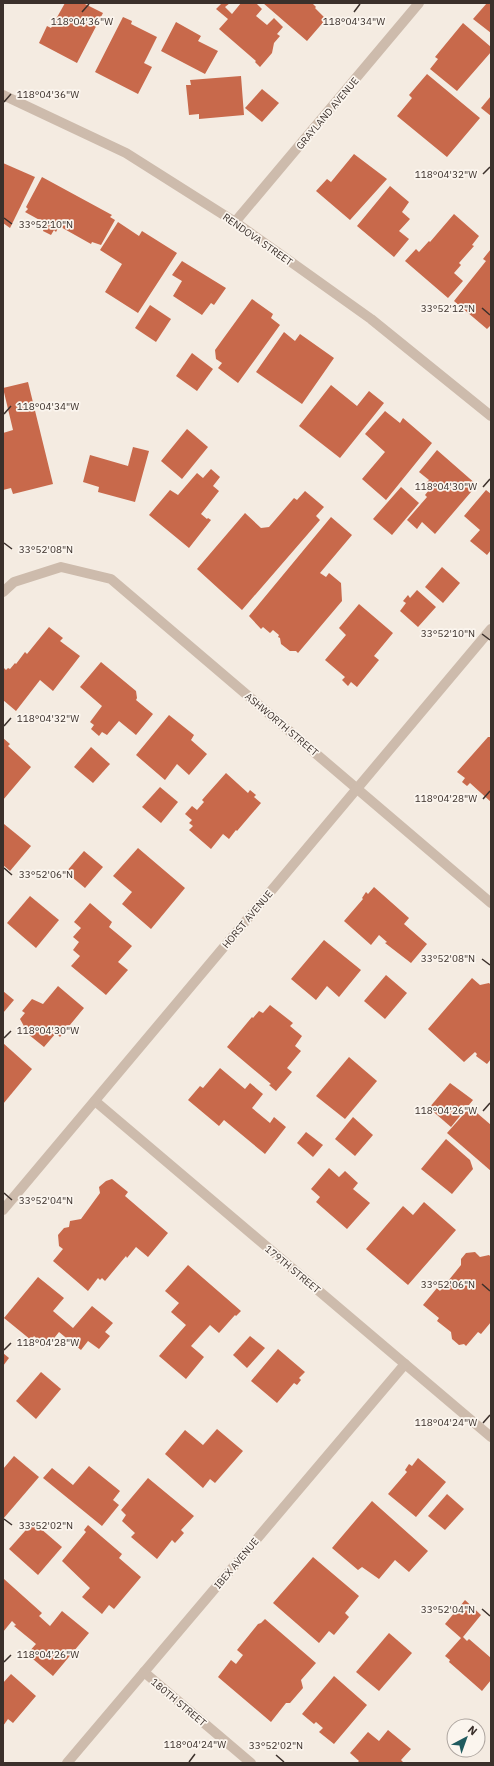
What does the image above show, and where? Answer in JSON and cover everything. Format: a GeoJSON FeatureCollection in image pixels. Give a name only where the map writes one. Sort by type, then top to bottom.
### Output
{"type":"FeatureCollection","features":[{"type":"Feature","properties":{"kind":"street","name":"GRAYLAND AVENUE"},"geometry":{"type":"LineString","coordinates":[[235,222],[419,3]]}},
{"type":"Feature","properties":{"kind":"street","name":"RENDOVA STREET"},"geometry":{"type":"LineString","coordinates":[[3,95],[126,154],[235,222],[371,319],[489,412]]}},
{"type":"Feature","properties":{"kind":"street","name":"ASHWORTH STREET"},"geometry":{"type":"LineString","coordinates":[[3,592],[14,582],[61,566],[111,579],[491,903]]}},
{"type":"Feature","properties":{"kind":"street","name":"HORST AVENUE"},"geometry":{"type":"LineString","coordinates":[[3,1210],[491,629]]}},
{"type":"Feature","properties":{"kind":"street","name":"179TH STREET"},"geometry":{"type":"LineString","coordinates":[[95,1101],[491,1437]]}},
{"type":"Feature","properties":{"kind":"street","name":"IBEX AVENUE"},"geometry":{"type":"LineString","coordinates":[[68,1763],[405,1364]]}},
{"type":"Feature","properties":{"kind":"street","name":"180TH STREET"},"geometry":{"type":"LineString","coordinates":[[144,1672],[251,1763]]}},
{"type":"Feature","properties":{"kind":"building"},"geometry":{"type":"Polygon","coordinates":[[[65,3],[83,3],[103,13],[77,63],[39,43],[47,26],[51,28],[65,3]]]}},
{"type":"Feature","properties":{"kind":"building"},"geometry":{"type":"Polygon","coordinates":[[[222,3],[230,3],[225,7],[232,14],[241,3],[256,3],[262,9],[256,16],[267,25],[274,18],[283,27],[277,34],[280,36],[274,43],[272,53],[260,67],[255,62],[256,61],[219,29],[228,19],[216,9],[222,3]]]}},
{"type":"Feature","properties":{"kind":"building"},"geometry":{"type":"Polygon","coordinates":[[[263,3],[312,3],[326,19],[307,41],[263,3]]]}},
{"type":"Feature","properties":{"kind":"building"},"geometry":{"type":"Polygon","coordinates":[[[487,3],[491,3],[491,33],[473,19],[487,3]]]}},
{"type":"Feature","properties":{"kind":"building"},"geometry":{"type":"Polygon","coordinates":[[[123,17],[132,21],[131,24],[157,37],[144,63],[152,67],[138,94],[95,72],[123,17]]]}},
{"type":"Feature","properties":{"kind":"building"},"geometry":{"type":"Polygon","coordinates":[[[176,22],[201,36],[198,41],[218,51],[205,74],[161,51],[176,22]]]}},
{"type":"Feature","properties":{"kind":"building"},"geometry":{"type":"Polygon","coordinates":[[[463,23],[491,47],[491,52],[457,91],[430,69],[438,59],[435,57],[463,23]]]}},
{"type":"Feature","properties":{"kind":"building"},"geometry":{"type":"Polygon","coordinates":[[[427,74],[480,118],[447,157],[397,116],[412,98],[409,95],[427,74]]]}},
{"type":"Feature","properties":{"kind":"building"},"geometry":{"type":"Polygon","coordinates":[[[241,76],[244,115],[199,119],[199,114],[189,115],[186,85],[191,85],[190,80],[241,76]]]}},
{"type":"Feature","properties":{"kind":"building"},"geometry":{"type":"Polygon","coordinates":[[[262,89],[279,103],[262,122],[245,108],[262,89]]]}},
{"type":"Feature","properties":{"kind":"building"},"geometry":{"type":"Polygon","coordinates":[[[491,96],[491,116],[481,108],[491,96]]]}},
{"type":"Feature","properties":{"kind":"building"},"geometry":{"type":"Polygon","coordinates":[[[354,154],[387,179],[350,220],[316,191],[327,179],[331,182],[354,154]]]}},
{"type":"Feature","properties":{"kind":"building"},"geometry":{"type":"Polygon","coordinates":[[[3,163],[35,177],[10,228],[3,223],[3,163]]]}},
{"type":"Feature","properties":{"kind":"building"},"geometry":{"type":"Polygon","coordinates":[[[42,177],[112,215],[110,217],[115,220],[101,245],[92,242],[91,244],[59,226],[56,232],[54,230],[51,235],[43,231],[45,223],[25,212],[28,209],[26,207],[42,177]]]}},
{"type":"Feature","properties":{"kind":"building"},"geometry":{"type":"Polygon","coordinates":[[[390,186],[409,202],[402,212],[410,219],[399,231],[409,239],[394,257],[357,226],[390,186]]]}},
{"type":"Feature","properties":{"kind":"building"},"geometry":{"type":"Polygon","coordinates":[[[454,214],[479,236],[472,245],[474,246],[459,263],[461,265],[454,273],[463,281],[448,298],[405,261],[416,249],[419,252],[429,241],[430,242],[454,214]]]}},
{"type":"Feature","properties":{"kind":"building"},"geometry":{"type":"Polygon","coordinates":[[[118,222],[139,236],[142,231],[177,253],[138,313],[105,292],[122,264],[100,250],[118,222]]]}},
{"type":"Feature","properties":{"kind":"building"},"geometry":{"type":"Polygon","coordinates":[[[491,249],[491,325],[487,329],[454,301],[486,261],[483,259],[491,249]]]}},
{"type":"Feature","properties":{"kind":"building"},"geometry":{"type":"Polygon","coordinates":[[[182,261],[226,288],[214,305],[211,303],[202,315],[173,296],[182,281],[172,275],[182,261]]]}},
{"type":"Feature","properties":{"kind":"building"},"geometry":{"type":"Polygon","coordinates":[[[252,299],[273,314],[271,318],[280,325],[238,383],[218,368],[222,363],[216,359],[215,350],[252,299]]]}},
{"type":"Feature","properties":{"kind":"building"},"geometry":{"type":"Polygon","coordinates":[[[150,305],[171,319],[156,342],[135,328],[150,305]]]}},
{"type":"Feature","properties":{"kind":"building"},"geometry":{"type":"Polygon","coordinates":[[[284,332],[295,341],[300,334],[334,358],[302,404],[256,372],[284,332]]]}},
{"type":"Feature","properties":{"kind":"building"},"geometry":{"type":"Polygon","coordinates":[[[192,353],[213,369],[197,391],[176,376],[192,353]]]}},
{"type":"Feature","properties":{"kind":"building"},"geometry":{"type":"Polygon","coordinates":[[[28,382],[53,484],[13,494],[11,488],[3,490],[3,433],[13,430],[3,388],[28,382]]]}},
{"type":"Feature","properties":{"kind":"building"},"geometry":{"type":"Polygon","coordinates":[[[331,385],[357,406],[369,391],[384,403],[340,458],[299,426],[331,385]]]}},
{"type":"Feature","properties":{"kind":"building"},"geometry":{"type":"Polygon","coordinates":[[[385,411],[400,423],[403,418],[432,443],[386,500],[362,479],[385,452],[365,434],[385,411]]]}},
{"type":"Feature","properties":{"kind":"building"},"geometry":{"type":"Polygon","coordinates":[[[187,429],[208,447],[182,479],[161,461],[187,429]]]}},
{"type":"Feature","properties":{"kind":"building"},"geometry":{"type":"Polygon","coordinates":[[[133,447],[149,451],[135,502],[98,492],[99,487],[83,482],[90,455],[128,466],[133,447]]]}},
{"type":"Feature","properties":{"kind":"building"},"geometry":{"type":"Polygon","coordinates":[[[437,450],[477,485],[435,534],[422,522],[417,529],[407,520],[427,497],[425,495],[429,490],[424,486],[429,480],[419,472],[437,450]]]}},
{"type":"Feature","properties":{"kind":"building"},"geometry":{"type":"Polygon","coordinates":[[[211,469],[220,477],[213,486],[219,491],[201,514],[207,519],[208,518],[211,520],[189,548],[149,515],[170,490],[178,495],[197,473],[203,478],[211,469]]]}},
{"type":"Feature","properties":{"kind":"building"},"geometry":{"type":"Polygon","coordinates":[[[401,487],[419,503],[392,535],[373,519],[401,487]]]}},
{"type":"Feature","properties":{"kind":"building"},"geometry":{"type":"Polygon","coordinates":[[[486,490],[491,494],[491,550],[487,555],[470,541],[480,530],[464,516],[486,490]]]}},
{"type":"Feature","properties":{"kind":"building"},"geometry":{"type":"Polygon","coordinates":[[[305,491],[324,507],[316,516],[320,520],[242,610],[197,569],[245,513],[261,528],[269,527],[294,498],[297,500],[305,491]]]}},
{"type":"Feature","properties":{"kind":"building"},"geometry":{"type":"Polygon","coordinates":[[[331,517],[352,535],[320,573],[326,577],[329,573],[341,583],[342,601],[298,653],[296,651],[290,651],[281,644],[280,638],[278,637],[279,635],[273,630],[270,633],[263,627],[261,629],[249,616],[331,517]]]}},
{"type":"Feature","properties":{"kind":"building"},"geometry":{"type":"Polygon","coordinates":[[[442,567],[460,583],[443,603],[425,587],[442,567]]]}},
{"type":"Feature","properties":{"kind":"building"},"geometry":{"type":"Polygon","coordinates":[[[417,590],[436,607],[418,627],[400,611],[406,603],[403,601],[408,595],[410,598],[417,590]]]}},
{"type":"Feature","properties":{"kind":"building"},"geometry":{"type":"Polygon","coordinates":[[[359,604],[393,633],[374,656],[379,660],[357,687],[351,682],[348,686],[342,680],[345,677],[325,660],[346,635],[339,628],[359,604]]]}},
{"type":"Feature","properties":{"kind":"building"},"geometry":{"type":"Polygon","coordinates":[[[49,627],[63,638],[60,641],[80,656],[53,691],[40,680],[16,711],[3,700],[3,667],[6,670],[8,668],[10,669],[15,663],[16,664],[25,652],[27,654],[49,627]]]}},
{"type":"Feature","properties":{"kind":"building"},"geometry":{"type":"Polygon","coordinates":[[[101,662],[136,691],[136,700],[153,714],[136,735],[119,721],[107,735],[102,732],[99,736],[91,729],[94,725],[90,722],[102,706],[80,687],[101,662]]]}},
{"type":"Feature","properties":{"kind":"building"},"geometry":{"type":"Polygon","coordinates":[[[169,715],[194,735],[191,740],[207,754],[189,775],[177,764],[165,780],[136,755],[169,715]]]}},
{"type":"Feature","properties":{"kind":"building"},"geometry":{"type":"Polygon","coordinates":[[[488,737],[491,737],[491,802],[470,783],[467,786],[462,782],[465,778],[457,772],[488,737]]]}},
{"type":"Feature","properties":{"kind":"building"},"geometry":{"type":"Polygon","coordinates":[[[3,738],[10,744],[8,746],[31,767],[3,800],[3,738]]]}},
{"type":"Feature","properties":{"kind":"building"},"geometry":{"type":"Polygon","coordinates":[[[91,747],[110,764],[93,783],[74,767],[91,747]]]}},
{"type":"Feature","properties":{"kind":"building"},"geometry":{"type":"Polygon","coordinates":[[[226,773],[248,793],[250,790],[256,795],[254,797],[261,803],[229,839],[223,834],[211,849],[189,830],[193,826],[189,823],[192,820],[185,814],[192,806],[197,810],[204,802],[202,800],[226,773]]]}},
{"type":"Feature","properties":{"kind":"building"},"geometry":{"type":"Polygon","coordinates":[[[160,787],[178,802],[161,823],[142,807],[160,787]]]}},
{"type":"Feature","properties":{"kind":"building"},"geometry":{"type":"Polygon","coordinates":[[[4,824],[31,846],[10,871],[3,865],[4,824]]]}},
{"type":"Feature","properties":{"kind":"building"},"geometry":{"type":"Polygon","coordinates":[[[138,848],[185,888],[151,929],[122,904],[132,892],[113,876],[138,848]]]}},
{"type":"Feature","properties":{"kind":"building"},"geometry":{"type":"Polygon","coordinates":[[[84,851],[103,867],[85,888],[66,872],[84,851]]]}},
{"type":"Feature","properties":{"kind":"building"},"geometry":{"type":"Polygon","coordinates":[[[374,887],[409,918],[404,924],[427,944],[411,963],[385,943],[387,942],[379,935],[371,945],[344,921],[363,899],[362,898],[366,892],[368,894],[374,887]]]}},
{"type":"Feature","properties":{"kind":"building"},"geometry":{"type":"Polygon","coordinates":[[[30,896],[59,920],[36,948],[7,923],[30,896]]]}},
{"type":"Feature","properties":{"kind":"building"},"geometry":{"type":"Polygon","coordinates":[[[90,903],[112,922],[109,927],[132,946],[118,962],[128,970],[106,995],[71,966],[80,956],[73,950],[79,942],[73,937],[81,928],[74,922],[90,903]]]}},
{"type":"Feature","properties":{"kind":"building"},"geometry":{"type":"Polygon","coordinates":[[[324,940],[361,970],[339,997],[327,986],[316,1000],[291,979],[324,940]]]}},
{"type":"Feature","properties":{"kind":"building"},"geometry":{"type":"Polygon","coordinates":[[[386,975],[407,993],[385,1019],[364,1001],[386,975]]]}},
{"type":"Feature","properties":{"kind":"building"},"geometry":{"type":"Polygon","coordinates":[[[472,978],[480,985],[489,983],[491,985],[491,1059],[487,1064],[476,1056],[477,1054],[475,1052],[464,1062],[428,1029],[472,978]]]}},
{"type":"Feature","properties":{"kind":"building"},"geometry":{"type":"Polygon","coordinates":[[[58,986],[84,1008],[60,1037],[56,1033],[44,1047],[23,1030],[25,1028],[20,1019],[25,1013],[22,1011],[32,999],[43,1004],[58,986]]]}},
{"type":"Feature","properties":{"kind":"building"},"geometry":{"type":"Polygon","coordinates":[[[3,991],[14,1000],[3,1013],[3,991]]]}},
{"type":"Feature","properties":{"kind":"building"},"geometry":{"type":"Polygon","coordinates":[[[270,1005],[293,1023],[290,1026],[302,1036],[295,1046],[301,1051],[287,1068],[292,1072],[276,1091],[269,1085],[271,1084],[227,1047],[252,1017],[253,1018],[259,1011],[263,1013],[270,1005]]]}},
{"type":"Feature","properties":{"kind":"building"},"geometry":{"type":"Polygon","coordinates":[[[3,1043],[32,1069],[3,1104],[3,1043]]]}},
{"type":"Feature","properties":{"kind":"building"},"geometry":{"type":"Polygon","coordinates":[[[349,1057],[377,1081],[345,1119],[316,1096],[349,1057]]]}},
{"type":"Feature","properties":{"kind":"building"},"geometry":{"type":"Polygon","coordinates":[[[220,1068],[245,1089],[250,1083],[263,1094],[252,1108],[270,1123],[274,1117],[286,1127],[265,1154],[224,1120],[219,1126],[188,1100],[200,1086],[203,1088],[220,1068]]]}},
{"type":"Feature","properties":{"kind":"building"},"geometry":{"type":"Polygon","coordinates":[[[450,1083],[473,1100],[451,1127],[429,1108],[450,1083]]]}},
{"type":"Feature","properties":{"kind":"building"},"geometry":{"type":"Polygon","coordinates":[[[470,1107],[491,1125],[491,1171],[447,1133],[470,1107]]]}},
{"type":"Feature","properties":{"kind":"building"},"geometry":{"type":"Polygon","coordinates":[[[353,1117],[373,1135],[355,1156],[335,1139],[353,1117]]]}},
{"type":"Feature","properties":{"kind":"building"},"geometry":{"type":"Polygon","coordinates":[[[306,1132],[323,1145],[313,1157],[297,1143],[306,1132]]]}},
{"type":"Feature","properties":{"kind":"building"},"geometry":{"type":"Polygon","coordinates":[[[446,1139],[470,1160],[473,1169],[452,1194],[421,1169],[446,1139]]]}},
{"type":"Feature","properties":{"kind":"building"},"geometry":{"type":"Polygon","coordinates":[[[329,1168],[339,1177],[345,1171],[358,1183],[353,1189],[370,1203],[347,1229],[316,1202],[320,1197],[311,1189],[329,1168]]]}},
{"type":"Feature","properties":{"kind":"building"},"geometry":{"type":"Polygon","coordinates":[[[112,1179],[128,1192],[125,1196],[168,1233],[148,1257],[136,1247],[127,1258],[126,1256],[105,1281],[102,1278],[100,1280],[98,1278],[88,1291],[53,1261],[63,1249],[59,1246],[58,1235],[64,1228],[69,1227],[70,1221],[81,1219],[100,1193],[99,1187],[106,1181],[112,1179]]]}},
{"type":"Feature","properties":{"kind":"building"},"geometry":{"type":"Polygon","coordinates":[[[424,1202],[456,1230],[408,1285],[366,1249],[403,1206],[413,1215],[424,1202]]]}},
{"type":"Feature","properties":{"kind":"building"},"geometry":{"type":"Polygon","coordinates":[[[475,1252],[480,1257],[489,1255],[491,1257],[491,1322],[481,1334],[478,1332],[466,1346],[464,1344],[459,1345],[452,1339],[451,1332],[437,1321],[439,1318],[423,1305],[437,1288],[440,1291],[461,1265],[461,1259],[466,1253],[475,1252]]]}},
{"type":"Feature","properties":{"kind":"building"},"geometry":{"type":"Polygon","coordinates":[[[188,1265],[241,1311],[236,1316],[235,1315],[219,1333],[210,1325],[191,1346],[204,1357],[186,1379],[159,1356],[186,1325],[171,1312],[179,1303],[165,1291],[188,1265]]]}},
{"type":"Feature","properties":{"kind":"building"},"geometry":{"type":"Polygon","coordinates":[[[38,1277],[64,1298],[53,1311],[73,1328],[92,1306],[113,1323],[105,1332],[110,1336],[99,1349],[88,1341],[81,1350],[59,1332],[47,1347],[34,1336],[31,1340],[4,1318],[38,1277]]]}},
{"type":"Feature","properties":{"kind":"building"},"geometry":{"type":"Polygon","coordinates":[[[250,1336],[265,1348],[247,1368],[233,1355],[250,1336]]]}},
{"type":"Feature","properties":{"kind":"building"},"geometry":{"type":"Polygon","coordinates":[[[278,1349],[305,1372],[299,1378],[301,1380],[297,1385],[294,1383],[277,1403],[251,1381],[278,1349]]]}},
{"type":"Feature","properties":{"kind":"building"},"geometry":{"type":"Polygon","coordinates":[[[3,1353],[9,1358],[3,1366],[3,1353]]]}},
{"type":"Feature","properties":{"kind":"building"},"geometry":{"type":"Polygon","coordinates":[[[41,1372],[61,1389],[36,1419],[16,1401],[41,1372]]]}},
{"type":"Feature","properties":{"kind":"building"},"geometry":{"type":"Polygon","coordinates":[[[217,1429],[243,1451],[215,1483],[210,1479],[203,1488],[165,1454],[185,1430],[203,1445],[217,1429]]]}},
{"type":"Feature","properties":{"kind":"building"},"geometry":{"type":"Polygon","coordinates":[[[14,1456],[39,1477],[3,1519],[3,1469],[14,1456]]]}},
{"type":"Feature","properties":{"kind":"building"},"geometry":{"type":"Polygon","coordinates":[[[418,1458],[446,1482],[416,1517],[388,1494],[407,1472],[405,1470],[409,1464],[412,1466],[418,1458]]]}},
{"type":"Feature","properties":{"kind":"building"},"geometry":{"type":"Polygon","coordinates":[[[89,1466],[120,1491],[113,1500],[119,1505],[102,1526],[43,1478],[52,1468],[73,1485],[89,1466]]]}},
{"type":"Feature","properties":{"kind":"building"},"geometry":{"type":"Polygon","coordinates":[[[148,1478],[194,1516],[181,1530],[184,1533],[175,1543],[172,1540],[157,1559],[131,1537],[135,1533],[122,1521],[126,1515],[121,1510],[148,1478]]]}},
{"type":"Feature","properties":{"kind":"building"},"geometry":{"type":"Polygon","coordinates":[[[447,1494],[464,1509],[445,1530],[428,1516],[447,1494]]]}},
{"type":"Feature","properties":{"kind":"building"},"geometry":{"type":"Polygon","coordinates":[[[372,1501],[428,1551],[409,1572],[395,1560],[379,1579],[362,1567],[358,1570],[332,1548],[372,1501]]]}},
{"type":"Feature","properties":{"kind":"building"},"geometry":{"type":"Polygon","coordinates":[[[33,1522],[62,1547],[38,1575],[9,1549],[33,1522]]]}},
{"type":"Feature","properties":{"kind":"building"},"geometry":{"type":"Polygon","coordinates":[[[88,1525],[122,1554],[119,1558],[141,1577],[114,1609],[109,1605],[102,1614],[82,1597],[90,1588],[62,1561],[86,1532],[84,1530],[88,1525]]]}},
{"type":"Feature","properties":{"kind":"building"},"geometry":{"type":"Polygon","coordinates":[[[313,1557],[359,1596],[345,1613],[349,1617],[334,1635],[329,1631],[319,1643],[273,1603],[313,1557]]]}},
{"type":"Feature","properties":{"kind":"building"},"geometry":{"type":"Polygon","coordinates":[[[4,1579],[42,1613],[39,1616],[50,1626],[62,1611],[89,1633],[53,1676],[27,1654],[36,1644],[14,1626],[16,1625],[12,1621],[3,1632],[4,1579]]]}},
{"type":"Feature","properties":{"kind":"building"},"geometry":{"type":"Polygon","coordinates":[[[465,1600],[481,1615],[463,1637],[467,1641],[469,1639],[491,1658],[491,1680],[482,1691],[449,1662],[450,1660],[445,1656],[461,1638],[445,1624],[465,1600]]]}},
{"type":"Feature","properties":{"kind":"building"},"geometry":{"type":"Polygon","coordinates":[[[265,1619],[316,1663],[301,1680],[303,1688],[290,1703],[286,1703],[271,1722],[218,1677],[231,1660],[236,1664],[243,1655],[237,1650],[258,1624],[265,1619]]]}},
{"type":"Feature","properties":{"kind":"building"},"geometry":{"type":"Polygon","coordinates":[[[389,1633],[412,1653],[379,1691],[356,1672],[389,1633]]]}},
{"type":"Feature","properties":{"kind":"building"},"geometry":{"type":"Polygon","coordinates":[[[11,1674],[36,1696],[13,1723],[8,1719],[3,1726],[3,1683],[11,1674]]]}},
{"type":"Feature","properties":{"kind":"building"},"geometry":{"type":"Polygon","coordinates":[[[334,1676],[367,1705],[334,1744],[319,1732],[323,1728],[316,1722],[314,1724],[302,1714],[334,1676]]]}},
{"type":"Feature","properties":{"kind":"building"},"geometry":{"type":"Polygon","coordinates":[[[388,1730],[411,1749],[401,1760],[404,1763],[357,1763],[359,1761],[350,1753],[368,1732],[379,1741],[388,1730]]]}}]}
